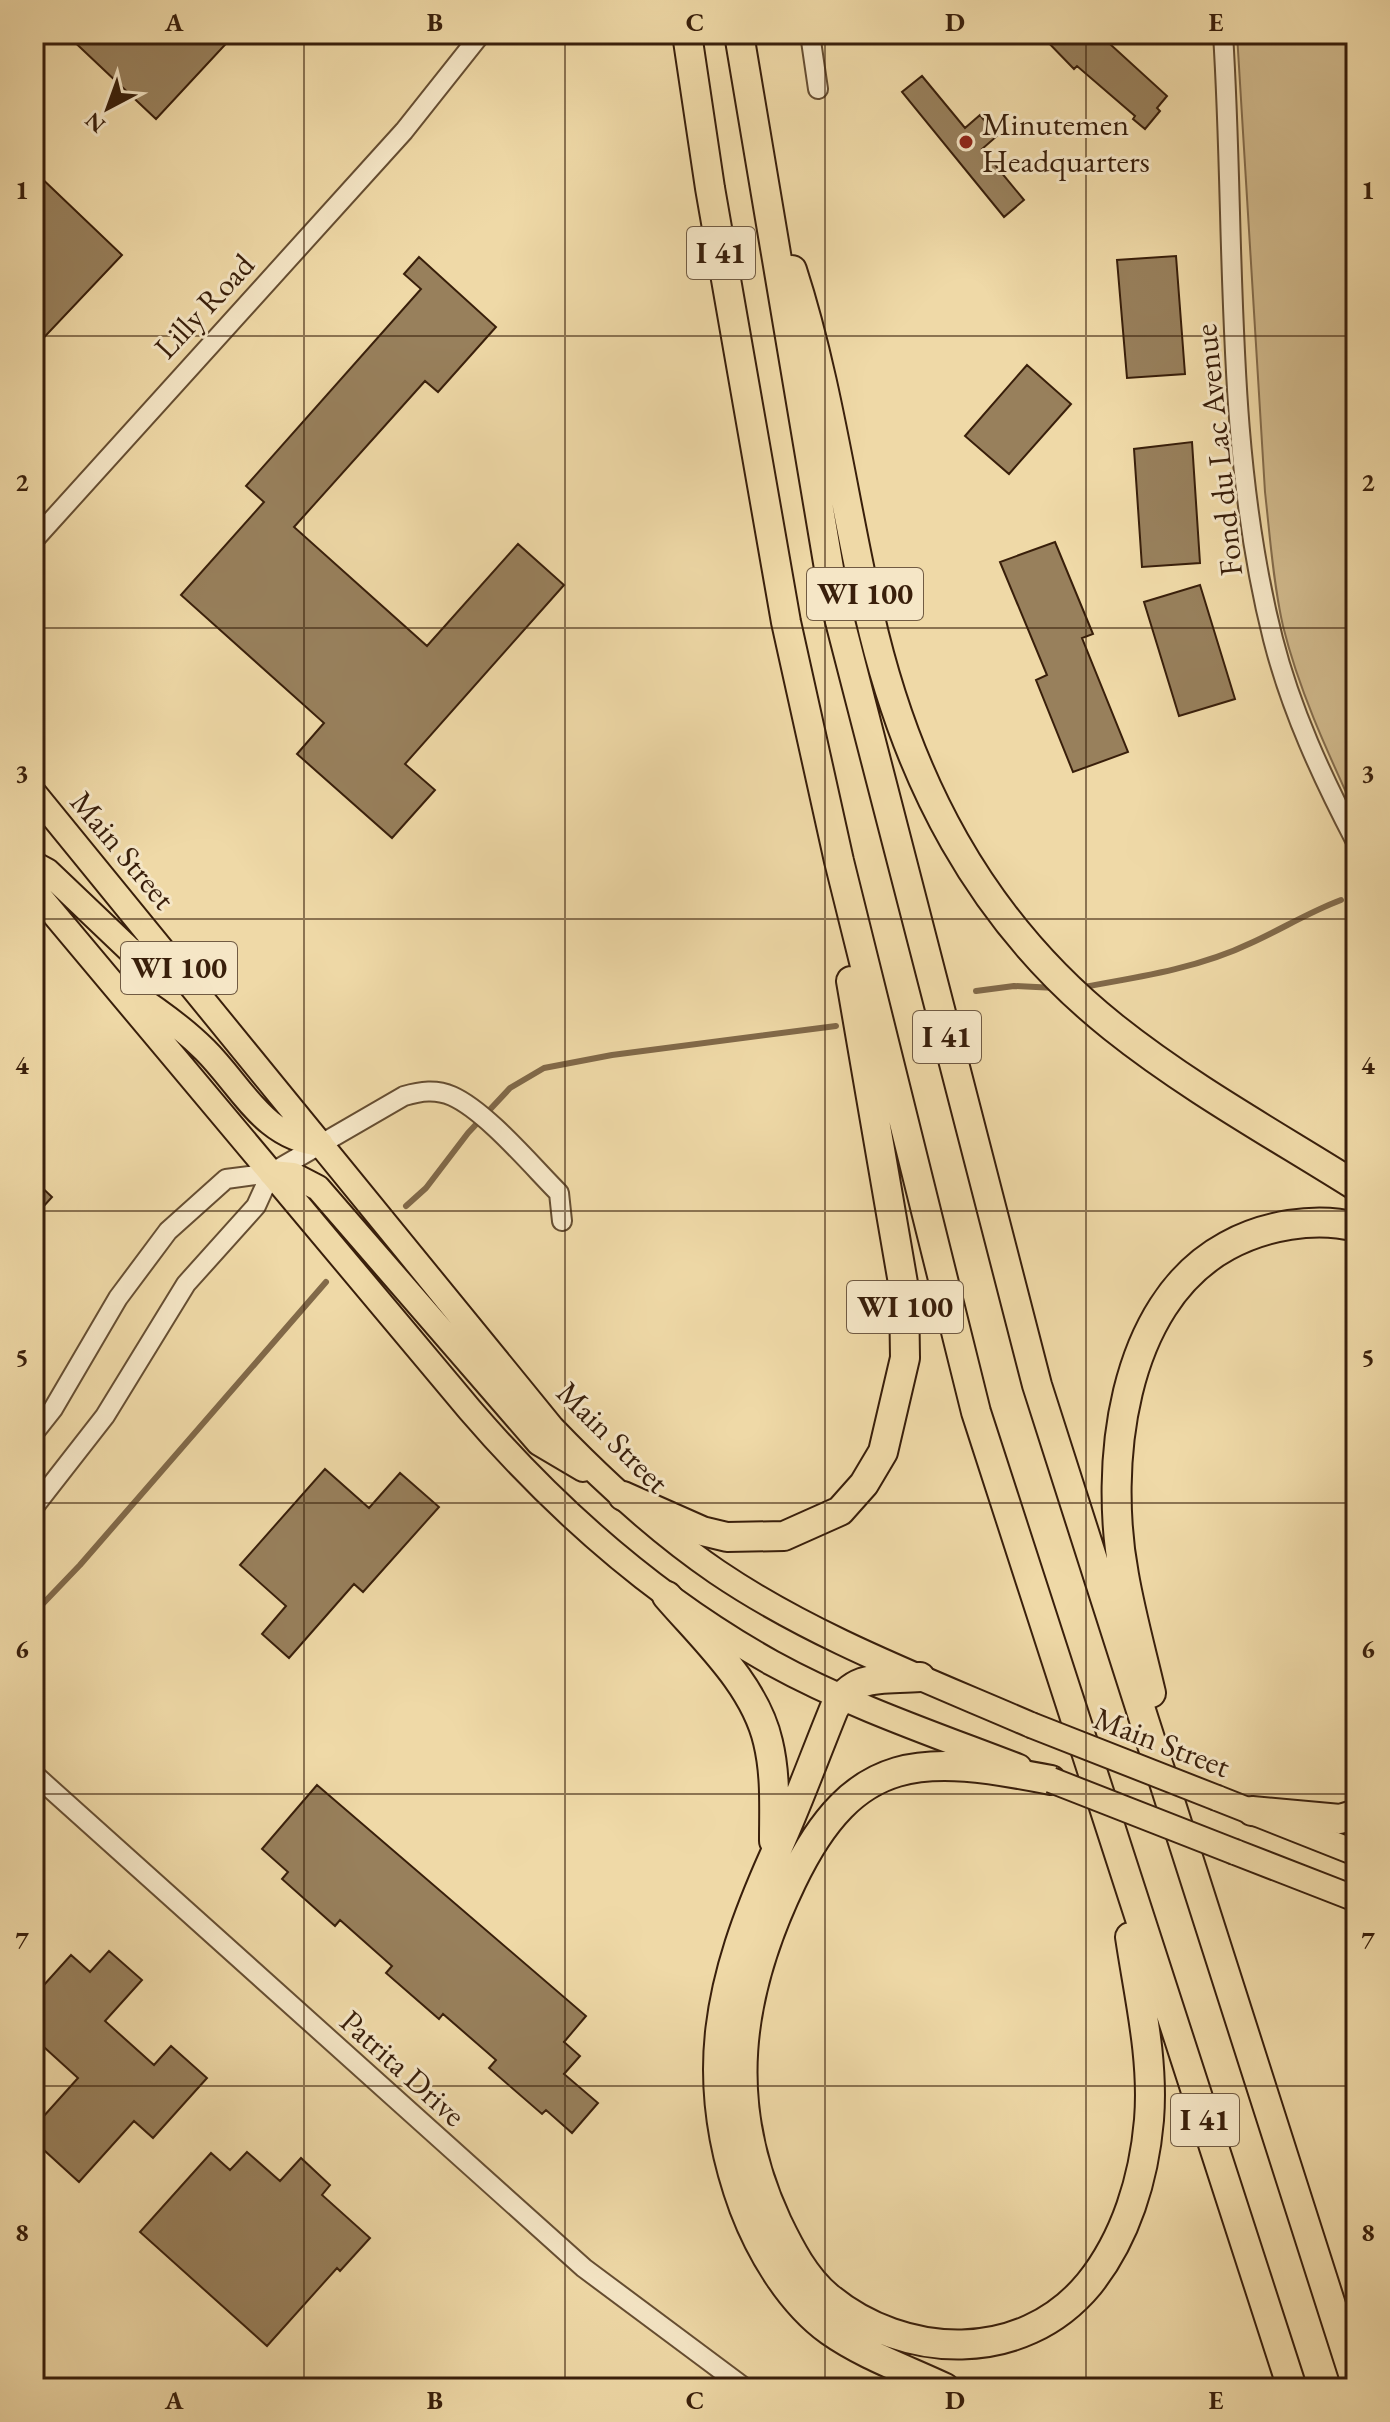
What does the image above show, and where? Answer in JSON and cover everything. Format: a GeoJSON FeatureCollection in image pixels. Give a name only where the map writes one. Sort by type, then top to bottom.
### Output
{"type":"FeatureCollection","features":[{"type":"Feature","properties":{"kind":"highway","name":"I 41"},"geometry":{"type":"LineString","coordinates":[[687,34],[710,188],[786,622],[839,861],[976,1412],[1292,2388]]}},
{"type":"Feature","properties":{"kind":"highway","name":"I 41"},"geometry":{"type":"LineString","coordinates":[[739,34],[834,598],[1037,1385],[1194,1886],[1356,2383]]}},
{"type":"Feature","properties":{"kind":"highway","name":"WI 100"},"geometry":{"type":"LineString","coordinates":[[761,174],[810,326],[869,614],[891,698],[916,769],[943,824],[979,882],[1076,995],[1166,1065],[1356,1186]]}},
{"type":"Feature","properties":{"kind":"highway","name":"WI 100"},"geometry":{"type":"LineString","coordinates":[[623,1496],[702,1531],[727,1537],[784,1536],[840,1511],[864,1484],[883,1452],[905,1358],[904,1289],[850,976],[839,861]]}},
{"type":"Feature","properties":{"kind":"highway"},"geometry":{"type":"LineString","coordinates":[[1194,1886],[1124,1573],[1117,1484],[1127,1393],[1138,1359],[1162,1307],[1200,1264],[1243,1237],[1271,1229],[1319,1223],[1356,1227]]}},
{"type":"Feature","properties":{"kind":"highway"},"geometry":{"type":"LineString","coordinates":[[667,1596],[743,1686],[763,1726],[773,1773],[774,1855]]}},
{"type":"Feature","properties":{"kind":"highway"},"geometry":{"type":"LineString","coordinates":[[920,1677],[862,1682],[841,1695],[730,1967],[719,2042],[718,2081],[723,2137],[734,2181],[754,2234],[783,2281],[829,2330],[945,2388]]}},
{"type":"Feature","properties":{"kind":"highway"},"geometry":{"type":"LineString","coordinates":[[1051,1780],[947,1763],[893,1774],[851,1797],[824,1823],[810,1845],[784,1899],[753,1980],[740,2056],[744,2115],[761,2189],[804,2271],[828,2297],[865,2324],[895,2336],[938,2346],[972,2346],[1015,2335],[1050,2318],[1086,2287],[1115,2242],[1135,2195],[1149,2116],[1148,2057],[1117,1853]]}},
{"type":"Feature","properties":{"kind":"highway"},"geometry":{"type":"LineString","coordinates":[[1252,1811],[1340,1819],[1356,1814]]}},
{"type":"Feature","properties":{"kind":"main road","name":"Main Street"},"geometry":{"type":"LineString","coordinates":[[34,793],[171,957],[552,1428],[599,1477],[683,1548],[784,1612],[920,1677],[1031,1725],[1356,1853]]}},
{"type":"Feature","properties":{"kind":"main road"},"geometry":{"type":"LineString","coordinates":[[34,864],[47,871],[130,950],[148,958],[171,957]]}},
{"type":"Feature","properties":{"kind":"main road","name":"WI 100"},"geometry":{"type":"LineString","coordinates":[[34,890],[518,1467],[589,1533],[667,1596],[772,1663],[841,1695],[1356,1899]]}},
{"type":"Feature","properties":{"kind":"main road"},"geometry":{"type":"LineString","coordinates":[[105,977],[163,1013],[206,1050],[277,1130],[300,1142],[321,1144]]}},
{"type":"Feature","properties":{"kind":"main road"},"geometry":{"type":"LineString","coordinates":[[271,1173],[293,1175],[318,1188],[539,1443],[599,1477]]}},
{"type":"Feature","properties":{"kind":"street","name":"Lilly Road"},"geometry":{"type":"LineString","coordinates":[[34,540],[419,112],[481,34]]}},
{"type":"Feature","properties":{"kind":"street"},"geometry":{"type":"LineString","coordinates":[[810,34],[818,89]]}},
{"type":"Feature","properties":{"kind":"street","name":"Fond du Lac Avenue"},"geometry":{"type":"LineString","coordinates":[[1223,34],[1233,364],[1264,598],[1299,719],[1356,842]]}},
{"type":"Feature","properties":{"kind":"street"},"geometry":{"type":"LineString","coordinates":[[34,1433],[53,1409],[118,1298],[168,1231],[226,1179],[271,1173],[404,1096],[434,1092],[464,1104],[498,1132],[559,1193],[562,1221]]}},
{"type":"Feature","properties":{"kind":"street"},"geometry":{"type":"LineString","coordinates":[[34,1507],[105,1416],[186,1284],[207,1257],[256,1206],[271,1173]]}},
{"type":"Feature","properties":{"kind":"street","name":"Patrita Drive"},"geometry":{"type":"LineString","coordinates":[[34,1774],[498,2194],[584,2268],[745,2388]]}},
{"type":"Feature","properties":{"kind":"shaded area"},"geometry":{"type":"Polygon","coordinates":[[[1237,34],[1356,34],[1356,814],[1297,674],[1277,593],[1265,492],[1237,34]]]}},
{"type":"Feature","properties":{"kind":"building"},"geometry":{"type":"Polygon","coordinates":[[[66,34],[235,34],[156,119],[66,34]]]}},
{"type":"Feature","properties":{"kind":"building"},"geometry":{"type":"Polygon","coordinates":[[[1040,34],[1099,34],[1167,96],[1157,108],[1160,111],[1145,129],[1133,119],[1135,116],[1077,66],[1074,69],[1040,34]]]}},
{"type":"Feature","properties":{"kind":"building","name":"Minutemen Headquarters"},"geometry":{"type":"Polygon","coordinates":[[[922,76],[965,128],[980,115],[997,136],[982,149],[1024,200],[1004,217],[902,92],[922,76]]]}},
{"type":"Feature","properties":{"kind":"building"},"geometry":{"type":"Polygon","coordinates":[[[34,171],[122,255],[34,348],[34,171]]]}},
{"type":"Feature","properties":{"kind":"building"},"geometry":{"type":"Polygon","coordinates":[[[1176,256],[1185,374],[1127,378],[1117,260],[1176,256]]]}},
{"type":"Feature","properties":{"kind":"building"},"geometry":{"type":"Polygon","coordinates":[[[419,257],[496,327],[438,392],[425,381],[294,527],[427,646],[518,544],[564,585],[405,764],[435,790],[392,838],[297,754],[324,723],[181,595],[264,502],[246,486],[421,289],[404,274],[419,257]]]}},
{"type":"Feature","properties":{"kind":"building"},"geometry":{"type":"Polygon","coordinates":[[[1027,365],[1071,404],[1009,474],[965,436],[1027,365]]]}},
{"type":"Feature","properties":{"kind":"building"},"geometry":{"type":"Polygon","coordinates":[[[1192,442],[1200,563],[1142,567],[1134,449],[1192,442]]]}},
{"type":"Feature","properties":{"kind":"building"},"geometry":{"type":"Polygon","coordinates":[[[1055,542],[1093,634],[1082,638],[1128,752],[1073,772],[1036,680],[1047,675],[1000,562],[1055,542]]]}},
{"type":"Feature","properties":{"kind":"building"},"geometry":{"type":"Polygon","coordinates":[[[1200,585],[1235,699],[1179,716],[1144,602],[1200,585]]]}},
{"type":"Feature","properties":{"kind":"building"},"geometry":{"type":"Polygon","coordinates":[[[34,1180],[52,1197],[34,1217],[34,1180]]]}},
{"type":"Feature","properties":{"kind":"building"},"geometry":{"type":"Polygon","coordinates":[[[325,1469],[369,1508],[400,1473],[439,1507],[363,1592],[354,1584],[289,1658],[262,1634],[286,1606],[240,1565],[325,1469]]]}},
{"type":"Feature","properties":{"kind":"building"},"geometry":{"type":"Polygon","coordinates":[[[317,1785],[586,2016],[564,2042],[580,2056],[564,2074],[598,2103],[572,2133],[546,2110],[542,2114],[489,2068],[496,2060],[443,2014],[439,2019],[386,1973],[392,1966],[340,1920],[335,1926],[282,1879],[288,1872],[262,1849],[317,1785]]]}},
{"type":"Feature","properties":{"kind":"building"},"geometry":{"type":"Polygon","coordinates":[[[109,1951],[142,1980],[105,2021],[154,2065],[171,2046],[207,2078],[153,2138],[134,2121],[79,2182],[34,2141],[34,2127],[78,2078],[34,2038],[34,1996],[71,1955],[90,1972],[109,1951]]]}},
{"type":"Feature","properties":{"kind":"building"},"geometry":{"type":"Polygon","coordinates":[[[247,2152],[280,2181],[301,2158],[330,2185],[322,2195],[370,2238],[340,2271],[337,2268],[267,2346],[140,2232],[211,2153],[230,2170],[247,2152]]]}},
{"type":"Feature","properties":{"kind":"waterway"},"geometry":{"type":"LineString","coordinates":[[1083,987],[1169,971],[1211,959],[1341,900]]}},
{"type":"Feature","properties":{"kind":"waterway"},"geometry":{"type":"LineString","coordinates":[[976,991],[1014,986],[1056,988]]}},
{"type":"Feature","properties":{"kind":"waterway"},"geometry":{"type":"LineString","coordinates":[[406,1206],[426,1188],[468,1133],[510,1088],[544,1068],[612,1055],[836,1026]]}},
{"type":"Feature","properties":{"kind":"waterway"},"geometry":{"type":"LineString","coordinates":[[34,1613],[80,1565],[326,1282]]}},
{"type":"Feature","properties":{"kind":"place","name":"Minutemen Headquarters"},"geometry":{"type":"Point","coordinates":[966,142]}}]}
